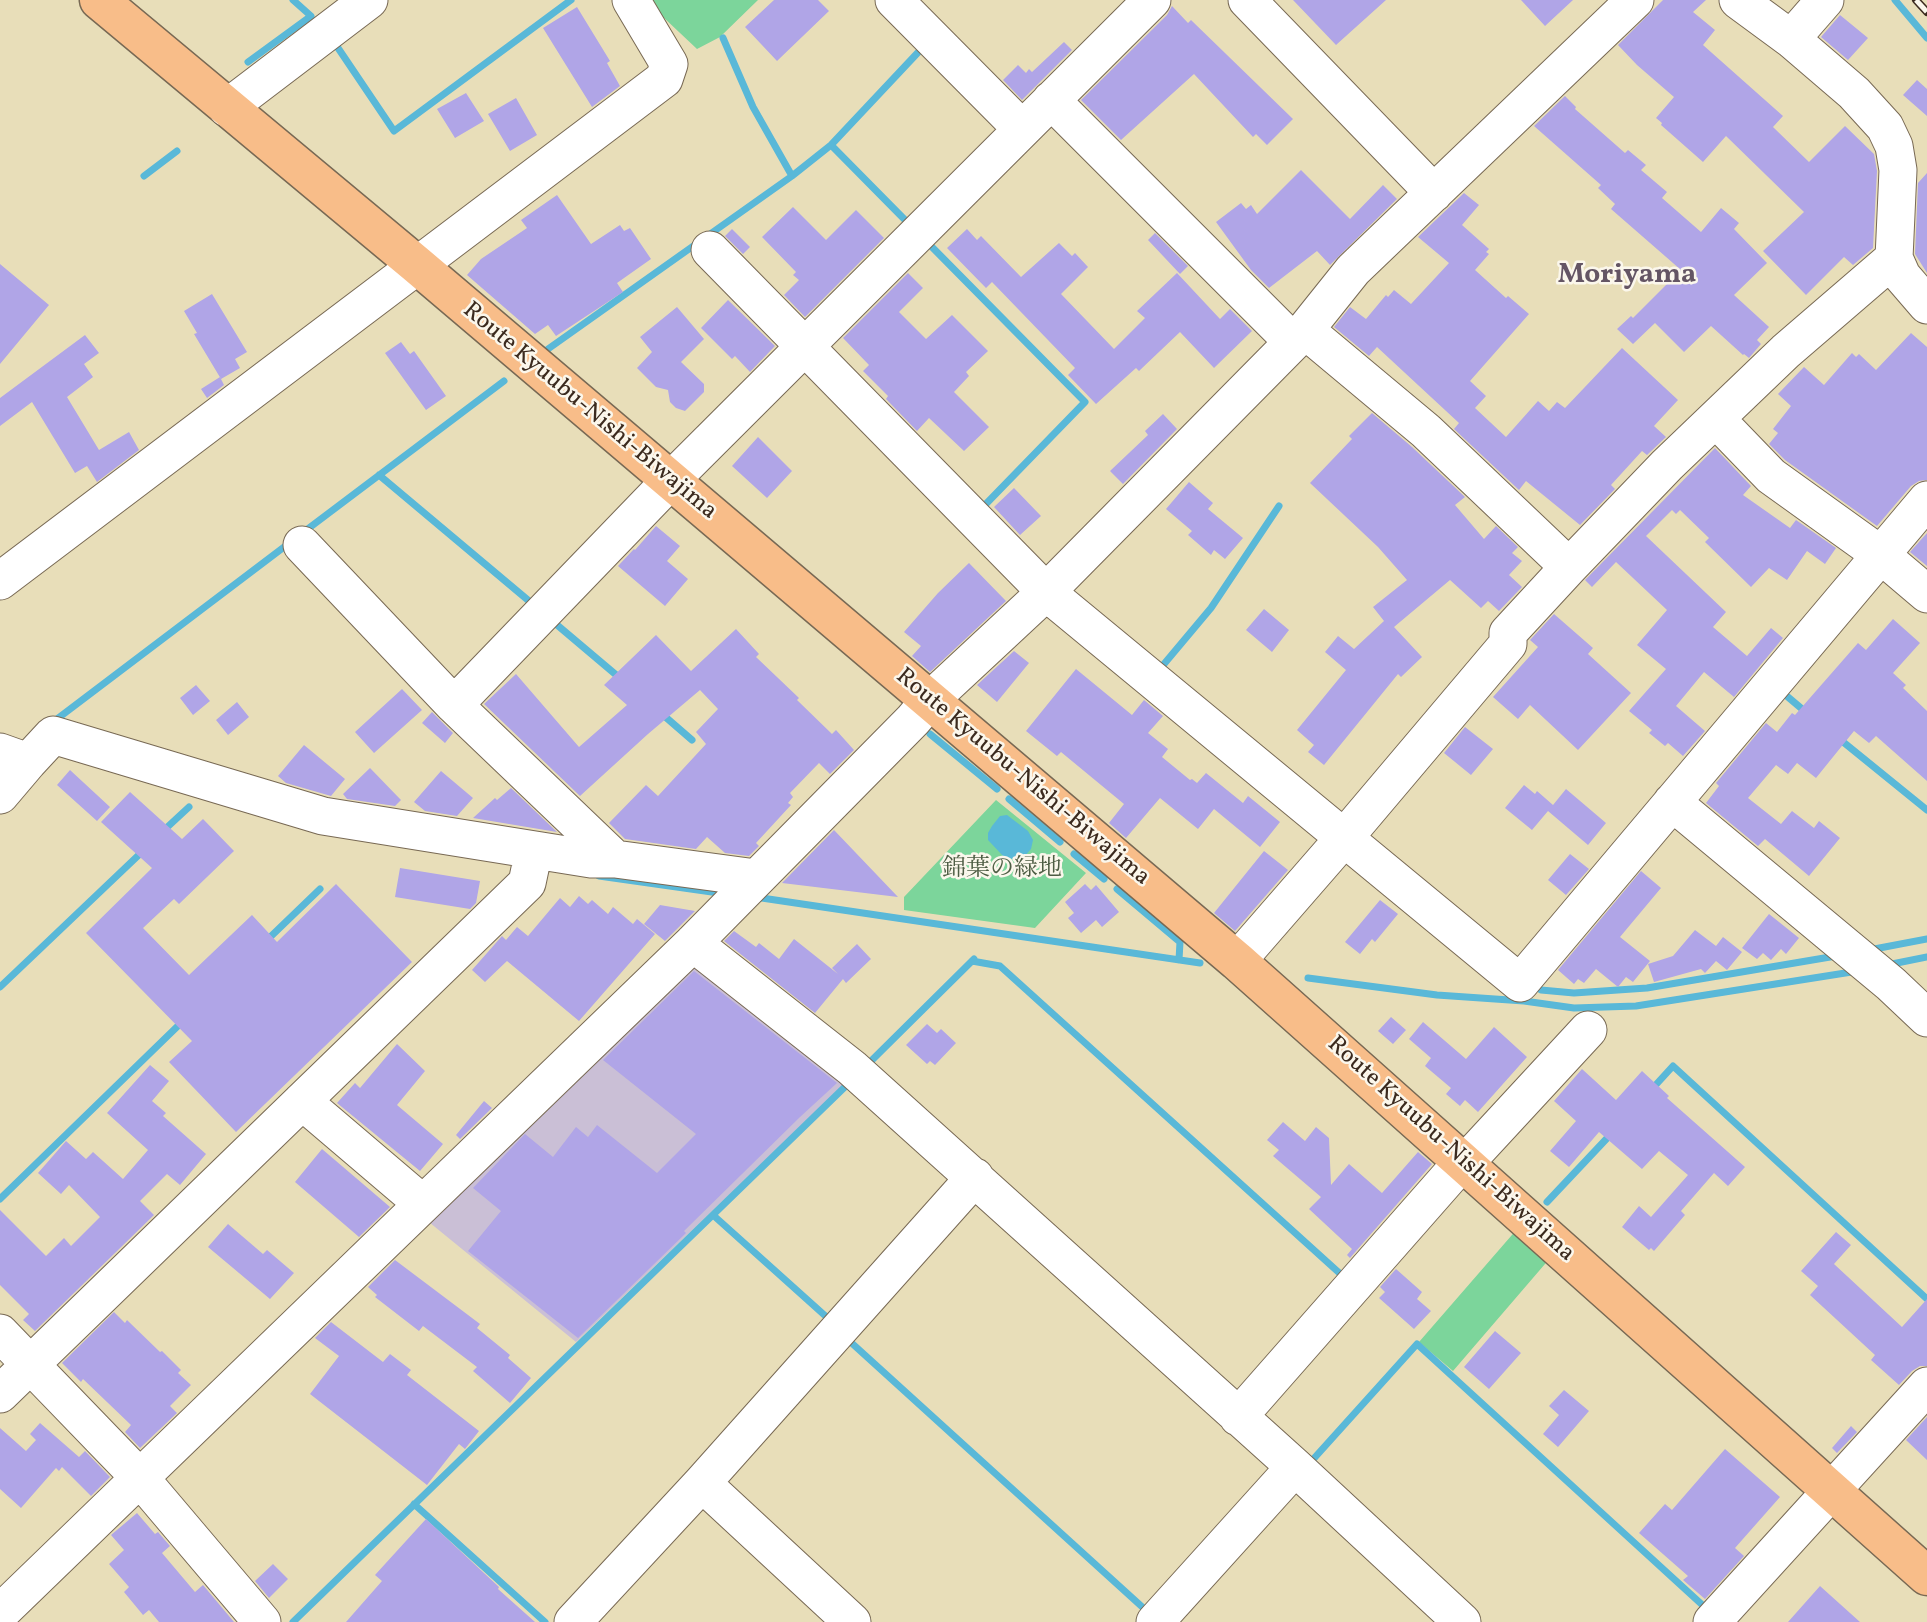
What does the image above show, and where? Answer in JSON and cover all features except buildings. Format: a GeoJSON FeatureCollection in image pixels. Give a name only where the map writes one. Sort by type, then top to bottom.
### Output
{"type":"FeatureCollection","features":[{"type":"Feature","properties":{"kind":"main road","name":"Route Kyuubu-Nishi-Biwajima"},"geometry":{"type":"LineString","coordinates":[[99,0],[417,265],[1237,961],[1927,1576]]}},
{"type":"Feature","properties":{"kind":"street"},"geometry":{"type":"LineString","coordinates":[[227,108],[369,0]]}},
{"type":"Feature","properties":{"kind":"street"},"geometry":{"type":"LineString","coordinates":[[0,581],[664,79],[669,64],[631,0]]}},
{"type":"Feature","properties":{"kind":"street"},"geometry":{"type":"LineString","coordinates":[[894,0],[1022,130]]}},
{"type":"Feature","properties":{"kind":"street"},"geometry":{"type":"LineString","coordinates":[[454,705],[670,481],[1153,0]]}},
{"type":"Feature","properties":{"kind":"street"},"geometry":{"type":"LineString","coordinates":[[1247,0],[1434,193]]}},
{"type":"Feature","properties":{"kind":"street"},"geometry":{"type":"LineString","coordinates":[[0,1613],[693,943],[913,720],[930,699],[1046,593],[1299,336],[1353,271],[1635,0]]}},
{"type":"Feature","properties":{"kind":"street"},"geometry":{"type":"LineString","coordinates":[[1738,0],[1791,39],[1854,93],[1885,127],[1894,146],[1898,170],[1894,258],[1902,276],[1927,305]]}},
{"type":"Feature","properties":{"kind":"street"},"geometry":{"type":"LineString","coordinates":[[1791,39],[1825,0]]}},
{"type":"Feature","properties":{"kind":"street"},"geometry":{"type":"LineString","coordinates":[[1051,100],[1299,336],[1426,431],[1569,567]]}},
{"type":"Feature","properties":{"kind":"street"},"geometry":{"type":"LineString","coordinates":[[710,250],[1046,593],[1520,983],[1927,500]]}},
{"type":"Feature","properties":{"kind":"street"},"geometry":{"type":"LineString","coordinates":[[1237,961],[1508,644],[1508,633],[1569,567],[1667,465],[1786,351],[1894,258]]}},
{"type":"Feature","properties":{"kind":"street"},"geometry":{"type":"LineString","coordinates":[[1716,419],[1771,476],[1881,555],[1927,594]]}},
{"type":"Feature","properties":{"kind":"street"},"geometry":{"type":"LineString","coordinates":[[302,545],[454,705],[615,859]]}},
{"type":"Feature","properties":{"kind":"street"},"geometry":{"type":"LineString","coordinates":[[0,795],[28,752],[53,735],[323,816],[531,862],[615,859],[745,890]]}},
{"type":"Feature","properties":{"kind":"street"},"geometry":{"type":"LineString","coordinates":[[1672,802],[1891,984],[1927,1018]]}},
{"type":"Feature","properties":{"kind":"street"},"geometry":{"type":"LineString","coordinates":[[0,1394],[302,1101],[531,862]]}},
{"type":"Feature","properties":{"kind":"street"},"geometry":{"type":"LineString","coordinates":[[693,943],[852,1068],[1295,1467],[1462,1622]]}},
{"type":"Feature","properties":{"kind":"street"},"geometry":{"type":"LineString","coordinates":[[1238,1417],[1464,1162],[1588,1030]]}},
{"type":"Feature","properties":{"kind":"street"},"geometry":{"type":"LineString","coordinates":[[302,1101],[423,1204]]}},
{"type":"Feature","properties":{"kind":"street"},"geometry":{"type":"LineString","coordinates":[[573,1622],[702,1483],[975,1177]]}},
{"type":"Feature","properties":{"kind":"street"},"geometry":{"type":"LineString","coordinates":[[0,1333],[140,1478],[262,1622]]}},
{"type":"Feature","properties":{"kind":"street"},"geometry":{"type":"LineString","coordinates":[[1712,1622],[1927,1386]]}},
{"type":"Feature","properties":{"kind":"street"},"geometry":{"type":"LineString","coordinates":[[1155,1622],[1295,1467]]}},
{"type":"Feature","properties":{"kind":"street"},"geometry":{"type":"LineString","coordinates":[[702,1483],[852,1622]]}},
{"type":"Feature","properties":{"kind":"shaded area"},"geometry":{"type":"Polygon","coordinates":[[[694,956],[850,1078],[576,1342],[424,1218],[694,956]]]}},
{"type":"Feature","properties":{"kind":"green space"},"geometry":{"type":"Polygon","coordinates":[[[645,0],[758,0],[720,37],[697,49],[645,0]]]}},
{"type":"Feature","properties":{"kind":"green space","name":"錦葉の緑地"},"geometry":{"type":"Polygon","coordinates":[[[996,800],[1086,873],[1035,928],[904,910],[904,897],[996,800]]]}},
{"type":"Feature","properties":{"kind":"green space"},"geometry":{"type":"Polygon","coordinates":[[[1518,1228],[1551,1257],[1453,1371],[1419,1342],[1518,1228]]]}},
{"type":"Feature","properties":{"kind":"water"},"geometry":{"type":"Polygon","coordinates":[[[1007,815],[1028,831],[1033,840],[1031,849],[1017,860],[1004,857],[988,840],[992,826],[1000,816],[1007,815]]]}},
{"type":"Feature","properties":{"kind":"waterway"},"geometry":{"type":"LineString","coordinates":[[248,62],[311,16],[293,0]]}},
{"type":"Feature","properties":{"kind":"waterway"},"geometry":{"type":"LineString","coordinates":[[334,42],[394,131],[571,0]]}},
{"type":"Feature","properties":{"kind":"waterway"},"geometry":{"type":"LineString","coordinates":[[1895,0],[1927,38]]}},
{"type":"Feature","properties":{"kind":"waterway"},"geometry":{"type":"LineString","coordinates":[[723,38],[753,107],[792,176]]}},
{"type":"Feature","properties":{"kind":"waterway"},"geometry":{"type":"LineString","coordinates":[[548,349],[792,176],[831,145],[925,45]]}},
{"type":"Feature","properties":{"kind":"waterway"},"geometry":{"type":"LineString","coordinates":[[831,145],[910,225]]}},
{"type":"Feature","properties":{"kind":"waterway"},"geometry":{"type":"LineString","coordinates":[[144,176],[177,151]]}},
{"type":"Feature","properties":{"kind":"waterway"},"geometry":{"type":"LineString","coordinates":[[926,244],[928,243],[1085,402],[982,508],[985,511]]}},
{"type":"Feature","properties":{"kind":"waterway"},"geometry":{"type":"LineString","coordinates":[[301,534],[504,381]]}},
{"type":"Feature","properties":{"kind":"waterway"},"geometry":{"type":"LineString","coordinates":[[379,475],[535,606]]}},
{"type":"Feature","properties":{"kind":"waterway"},"geometry":{"type":"LineString","coordinates":[[1159,670],[1211,608],[1279,506]]}},
{"type":"Feature","properties":{"kind":"waterway"},"geometry":{"type":"LineString","coordinates":[[53,722],[292,541]]}},
{"type":"Feature","properties":{"kind":"waterway"},"geometry":{"type":"LineString","coordinates":[[550,619],[621,679]]}},
{"type":"Feature","properties":{"kind":"waterway"},"geometry":{"type":"LineString","coordinates":[[1782,692],[1808,714]]}},
{"type":"Feature","properties":{"kind":"waterway"},"geometry":{"type":"LineString","coordinates":[[662,714],[692,740]]}},
{"type":"Feature","properties":{"kind":"waterway"},"geometry":{"type":"LineString","coordinates":[[930,734],[997,789]]}},
{"type":"Feature","properties":{"kind":"waterway"},"geometry":{"type":"LineString","coordinates":[[1837,737],[1927,810]]}},
{"type":"Feature","properties":{"kind":"waterway"},"geometry":{"type":"LineString","coordinates":[[1009,799],[1060,842]]}},
{"type":"Feature","properties":{"kind":"waterway"},"geometry":{"type":"LineString","coordinates":[[162,832],[189,807]]}},
{"type":"Feature","properties":{"kind":"waterway"},"geometry":{"type":"LineString","coordinates":[[0,987],[144,850]]}},
{"type":"Feature","properties":{"kind":"waterway"},"geometry":{"type":"LineString","coordinates":[[1074,854],[1104,879]]}},
{"type":"Feature","properties":{"kind":"waterway"},"geometry":{"type":"LineString","coordinates":[[599,876],[726,894]]}},
{"type":"Feature","properties":{"kind":"waterway"},"geometry":{"type":"LineString","coordinates":[[264,943],[320,889]]}},
{"type":"Feature","properties":{"kind":"waterway"},"geometry":{"type":"LineString","coordinates":[[1117,889],[1180,942],[1179,960]]}},
{"type":"Feature","properties":{"kind":"waterway"},"geometry":{"type":"LineString","coordinates":[[755,897],[1200,963]]}},
{"type":"Feature","properties":{"kind":"waterway"},"geometry":{"type":"LineString","coordinates":[[1869,950],[1927,939]]}},
{"type":"Feature","properties":{"kind":"waterway"},"geometry":{"type":"LineString","coordinates":[[1534,984],[1541,990],[1574,993],[1647,988],[1836,956]]}},
{"type":"Feature","properties":{"kind":"waterway"},"geometry":{"type":"LineString","coordinates":[[1887,965],[1927,957]]}},
{"type":"Feature","properties":{"kind":"waterway"},"geometry":{"type":"LineString","coordinates":[[868,1064],[974,959]]}},
{"type":"Feature","properties":{"kind":"waterway"},"geometry":{"type":"LineString","coordinates":[[972,961],[1000,966],[1346,1279]]}},
{"type":"Feature","properties":{"kind":"waterway"},"geometry":{"type":"LineString","coordinates":[[1308,978],[1437,995],[1524,1001],[1574,1008],[1636,1006],[1858,971]]}},
{"type":"Feature","properties":{"kind":"waterway"},"geometry":{"type":"LineString","coordinates":[[0,1199],[183,1021]]}},
{"type":"Feature","properties":{"kind":"waterway"},"geometry":{"type":"LineString","coordinates":[[1652,1089],[1673,1066],[1927,1299]]}},
{"type":"Feature","properties":{"kind":"waterway"},"geometry":{"type":"LineString","coordinates":[[293,1622],[850,1082]]}},
{"type":"Feature","properties":{"kind":"waterway"},"geometry":{"type":"LineString","coordinates":[[1547,1202],[1611,1134]]}},
{"type":"Feature","properties":{"kind":"waterway"},"geometry":{"type":"LineString","coordinates":[[713,1215],[831,1321]]}},
{"type":"Feature","properties":{"kind":"waterway"},"geometry":{"type":"LineString","coordinates":[[845,1337],[1150,1614]]}},
{"type":"Feature","properties":{"kind":"waterway"},"geometry":{"type":"LineString","coordinates":[[1308,1465],[1417,1344],[1709,1611]]}},
{"type":"Feature","properties":{"kind":"waterway"},"geometry":{"type":"LineString","coordinates":[[414,1504],[545,1622]]}},
{"type":"Feature","properties":{"kind":"railway"},"geometry":{"type":"LineString","coordinates":[[1916,0],[1927,12]]}},
{"type":"Feature","properties":{"kind":"district","name":"Moriyama"},"geometry":{"type":"Point","coordinates":[1627,277]}}]}
